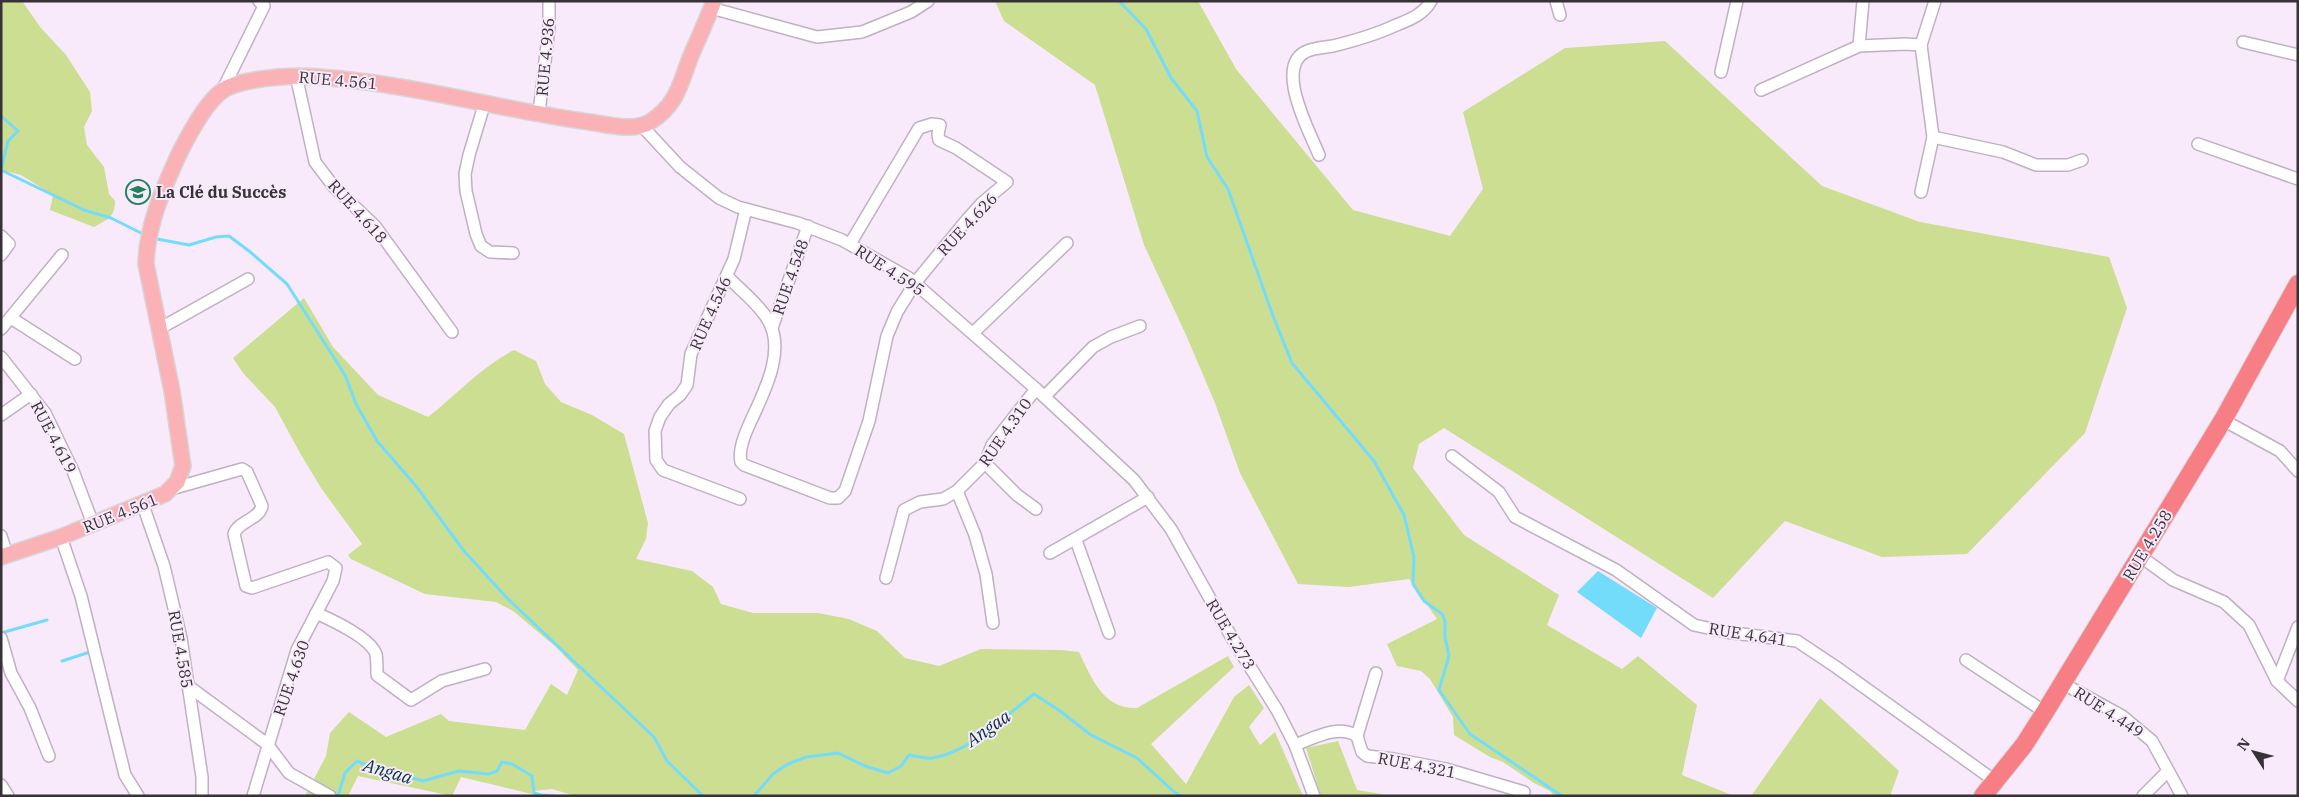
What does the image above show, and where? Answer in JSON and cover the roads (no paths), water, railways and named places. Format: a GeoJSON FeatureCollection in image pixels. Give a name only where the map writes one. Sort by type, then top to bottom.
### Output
{"type":"FeatureCollection","features":[{"type":"Feature","properties":{"kind":"highway","name":"RUE 4.258"},"geometry":{"type":"LineString","coordinates":[[1983,796],[2024,745],[2045,712],[2223,420],[2298,284]]}},
{"type":"Feature","properties":{"kind":"main road"},"geometry":{"type":"LineString","coordinates":[[642,126],[660,114],[681,87],[689,62],[713,4]]}},
{"type":"Feature","properties":{"kind":"main road","name":"RUE 4.561"},"geometry":{"type":"LineString","coordinates":[[4,556],[61,537],[143,505],[165,494],[171,489],[181,474],[183,466],[172,391],[146,264],[146,248],[153,218],[169,176],[185,143],[208,107],[222,91],[246,82],[278,76],[310,75],[394,86],[539,113],[627,126],[642,126]]}},
{"type":"Feature","properties":{"kind":"street","name":"RUE 4.936"},"geometry":{"type":"LineString","coordinates":[[539,113],[549,27],[548,1]]}},
{"type":"Feature","properties":{"kind":"street"},"geometry":{"type":"LineString","coordinates":[[713,4],[817,37],[862,32],[911,12],[928,1]]}},
{"type":"Feature","properties":{"kind":"street"},"geometry":{"type":"LineString","coordinates":[[1319,155],[1295,95],[1294,67],[1299,56],[1309,50],[1350,42],[1392,27],[1419,15],[1431,1]]}},
{"type":"Feature","properties":{"kind":"street"},"geometry":{"type":"LineString","coordinates":[[1556,1],[1560,15]]}},
{"type":"Feature","properties":{"kind":"street"},"geometry":{"type":"LineString","coordinates":[[1720,72],[1737,1]]}},
{"type":"Feature","properties":{"kind":"street"},"geometry":{"type":"LineString","coordinates":[[1859,46],[1863,1]]}},
{"type":"Feature","properties":{"kind":"street"},"geometry":{"type":"LineString","coordinates":[[1921,192],[1933,137],[1921,45],[1935,1]]}},
{"type":"Feature","properties":{"kind":"street"},"geometry":{"type":"LineString","coordinates":[[222,91],[264,3]]}},
{"type":"Feature","properties":{"kind":"street"},"geometry":{"type":"LineString","coordinates":[[2243,42],[2298,54]]}},
{"type":"Feature","properties":{"kind":"street"},"geometry":{"type":"LineString","coordinates":[[1761,90],[1859,46],[1921,45]]}},
{"type":"Feature","properties":{"kind":"street","name":"RUE 4.618"},"geometry":{"type":"LineString","coordinates":[[296,75],[315,162],[339,192],[374,226],[452,332]]}},
{"type":"Feature","properties":{"kind":"street"},"geometry":{"type":"LineString","coordinates":[[485,102],[469,155],[465,174],[466,191],[476,234],[481,246],[490,252],[513,253]]}},
{"type":"Feature","properties":{"kind":"street","name":"RUE 4.626"},"geometry":{"type":"LineString","coordinates":[[772,328],[774,339],[771,376],[742,445],[741,462],[744,465],[830,498],[838,498],[846,491],[869,421],[890,326],[914,283],[965,222],[1007,182],[956,148],[939,140],[940,125],[932,124],[919,128],[850,244]]}},
{"type":"Feature","properties":{"kind":"street","name":"RUE 4.595"},"geometry":{"type":"LineString","coordinates":[[642,126],[680,167],[702,187],[729,203],[808,226],[850,244],[882,261],[914,283],[1041,392],[1134,480]]}},
{"type":"Feature","properties":{"kind":"street"},"geometry":{"type":"LineString","coordinates":[[1933,137],[2003,152],[2036,166],[2068,165],[2082,160]]}},
{"type":"Feature","properties":{"kind":"street"},"geometry":{"type":"LineString","coordinates":[[2198,144],[2298,179]]}},
{"type":"Feature","properties":{"kind":"street","name":"RUE 4.546"},"geometry":{"type":"LineString","coordinates":[[740,499],[669,473],[659,467],[655,431],[660,417],[669,404],[680,395],[687,385],[691,354],[727,276],[739,243],[746,209]]}},
{"type":"Feature","properties":{"kind":"street","name":"RUE 4.548"},"geometry":{"type":"LineString","coordinates":[[772,328],[808,226]]}},
{"type":"Feature","properties":{"kind":"street"},"geometry":{"type":"LineString","coordinates":[[1,236],[9,244],[1,255]]}},
{"type":"Feature","properties":{"kind":"street"},"geometry":{"type":"LineString","coordinates":[[973,333],[1067,243]]}},
{"type":"Feature","properties":{"kind":"street"},"geometry":{"type":"LineString","coordinates":[[1,329],[62,255]]}},
{"type":"Feature","properties":{"kind":"street"},"geometry":{"type":"LineString","coordinates":[[727,276],[767,318],[772,328]]}},
{"type":"Feature","properties":{"kind":"street"},"geometry":{"type":"LineString","coordinates":[[159,328],[248,279]]}},
{"type":"Feature","properties":{"kind":"street"},"geometry":{"type":"LineString","coordinates":[[10,318],[75,359]]}},
{"type":"Feature","properties":{"kind":"street","name":"RUE 4.310"},"geometry":{"type":"LineString","coordinates":[[886,578],[904,510],[920,502],[943,498],[957,491],[985,463],[992,445],[1041,392],[1094,347],[1111,336],[1140,326]]}},
{"type":"Feature","properties":{"kind":"street","name":"RUE 4.619"},"geometry":{"type":"LineString","coordinates":[[1,357],[45,413],[73,471],[93,524]]}},
{"type":"Feature","properties":{"kind":"street"},"geometry":{"type":"LineString","coordinates":[[1,415],[31,394]]}},
{"type":"Feature","properties":{"kind":"street"},"geometry":{"type":"LineString","coordinates":[[2223,420],[2280,451],[2298,471]]}},
{"type":"Feature","properties":{"kind":"street","name":"RUE 4.641"},"geometry":{"type":"LineString","coordinates":[[1452,456],[1499,492],[1515,517],[1616,570],[1694,625],[1726,632],[1797,642],[1836,667],[1995,781]]}},
{"type":"Feature","properties":{"kind":"street"},"geometry":{"type":"LineString","coordinates":[[985,463],[1017,495],[1036,509]]}},
{"type":"Feature","properties":{"kind":"street","name":"RUE 4.630"},"geometry":{"type":"LineString","coordinates":[[171,489],[242,469],[247,472],[262,506],[259,513],[237,527],[234,534],[246,586],[252,588],[328,562],[333,564],[336,573],[297,650],[284,699],[267,744],[253,796]]}},
{"type":"Feature","properties":{"kind":"street","name":"RUE 4.273"},"geometry":{"type":"LineString","coordinates":[[1134,480],[1171,528],[1232,638],[1277,710],[1295,745],[1314,796]]}},
{"type":"Feature","properties":{"kind":"street"},"geometry":{"type":"LineString","coordinates":[[957,491],[975,535],[986,574],[993,623]]}},
{"type":"Feature","properties":{"kind":"street"},"geometry":{"type":"LineString","coordinates":[[1050,554],[1148,497]]}},
{"type":"Feature","properties":{"kind":"street","name":"RUE 4.585"},"geometry":{"type":"LineString","coordinates":[[143,505],[164,566],[181,638],[202,777],[202,796]]}},
{"type":"Feature","properties":{"kind":"street"},"geometry":{"type":"LineString","coordinates":[[1,536],[4,556]]}},
{"type":"Feature","properties":{"kind":"street"},"geometry":{"type":"LineString","coordinates":[[61,537],[81,596],[125,775],[138,796]]}},
{"type":"Feature","properties":{"kind":"street"},"geometry":{"type":"LineString","coordinates":[[1076,540],[1110,633]]}},
{"type":"Feature","properties":{"kind":"street"},"geometry":{"type":"LineString","coordinates":[[2140,556],[2173,580],[2224,602],[2249,625],[2277,681],[2298,701]]}},
{"type":"Feature","properties":{"kind":"street"},"geometry":{"type":"LineString","coordinates":[[316,613],[344,626],[362,640],[375,653],[377,675],[411,700],[442,682],[485,669]]}},
{"type":"Feature","properties":{"kind":"street"},"geometry":{"type":"LineString","coordinates":[[2277,681],[2298,627]]}},
{"type":"Feature","properties":{"kind":"street"},"geometry":{"type":"LineString","coordinates":[[1,638],[11,673],[30,708],[49,756]]}},
{"type":"Feature","properties":{"kind":"street"},"geometry":{"type":"LineString","coordinates":[[1966,660],[2045,712]]}},
{"type":"Feature","properties":{"kind":"street"},"geometry":{"type":"LineString","coordinates":[[1295,745],[1335,731],[1357,736],[1376,673]]}},
{"type":"Feature","properties":{"kind":"street","name":"RUE 4.449"},"geometry":{"type":"LineString","coordinates":[[2062,683],[2136,726],[2152,741],[2182,796]]}},
{"type":"Feature","properties":{"kind":"street"},"geometry":{"type":"LineString","coordinates":[[188,686],[267,744],[289,774],[330,796]]}},
{"type":"Feature","properties":{"kind":"street","name":"RUE 4.321"},"geometry":{"type":"LineString","coordinates":[[1357,736],[1362,752],[1367,756],[1446,769],[1524,792]]}},
{"type":"Feature","properties":{"kind":"street"},"geometry":{"type":"LineString","coordinates":[[2144,796],[2168,771]]}},
{"type":"Feature","properties":{"kind":"street"},"geometry":{"type":"LineString","coordinates":[[1,785],[8,796]]}},
{"type":"Feature","properties":{"kind":"water"},"geometry":{"type":"Polygon","coordinates":[[[1598,571],[1657,608],[1641,638],[1577,592],[1598,571]]]}},
{"type":"Feature","properties":{"kind":"waterway"},"geometry":{"type":"LineString","coordinates":[[1119,1],[1146,29],[1171,78],[1197,111],[1207,157],[1228,189],[1273,316],[1292,363],[1374,461],[1404,515],[1414,557],[1413,584],[1424,601],[1442,614],[1445,621],[1445,637],[1449,656],[1439,690],[1470,734],[1562,796]]}},
{"type":"Feature","properties":{"kind":"waterway"},"geometry":{"type":"LineString","coordinates":[[1,116],[18,131],[8,141],[1,170],[84,210],[111,218],[141,233]]}},
{"type":"Feature","properties":{"kind":"waterway"},"geometry":{"type":"LineString","coordinates":[[157,239],[189,245],[216,237],[229,236],[287,284],[345,375],[356,404],[377,441],[416,486],[464,551],[507,598],[654,737],[667,761],[703,796]]}},
{"type":"Feature","properties":{"kind":"waterway"},"geometry":{"type":"LineString","coordinates":[[1,633],[47,620]]}},
{"type":"Feature","properties":{"kind":"waterway"},"geometry":{"type":"LineString","coordinates":[[62,661],[90,652]]}},
{"type":"Feature","properties":{"kind":"waterway","name":"Angaa"},"geometry":{"type":"LineString","coordinates":[[754,796],[773,774],[786,765],[806,757],[838,753],[865,766],[888,773],[901,766],[909,755],[923,758],[946,755],[986,732],[1034,694],[1091,735],[1137,758],[1181,796]]}},
{"type":"Feature","properties":{"kind":"waterway","name":"Angaa"},"geometry":{"type":"LineString","coordinates":[[338,796],[345,773],[357,761],[393,776],[406,776],[423,781],[459,771],[489,774],[497,771],[502,762],[512,764],[532,776],[534,793],[554,796]]}},
{"type":"Feature","properties":{"kind":"place","name":"La Clé du Succès"},"geometry":{"type":"Point","coordinates":[138,192]}}]}
